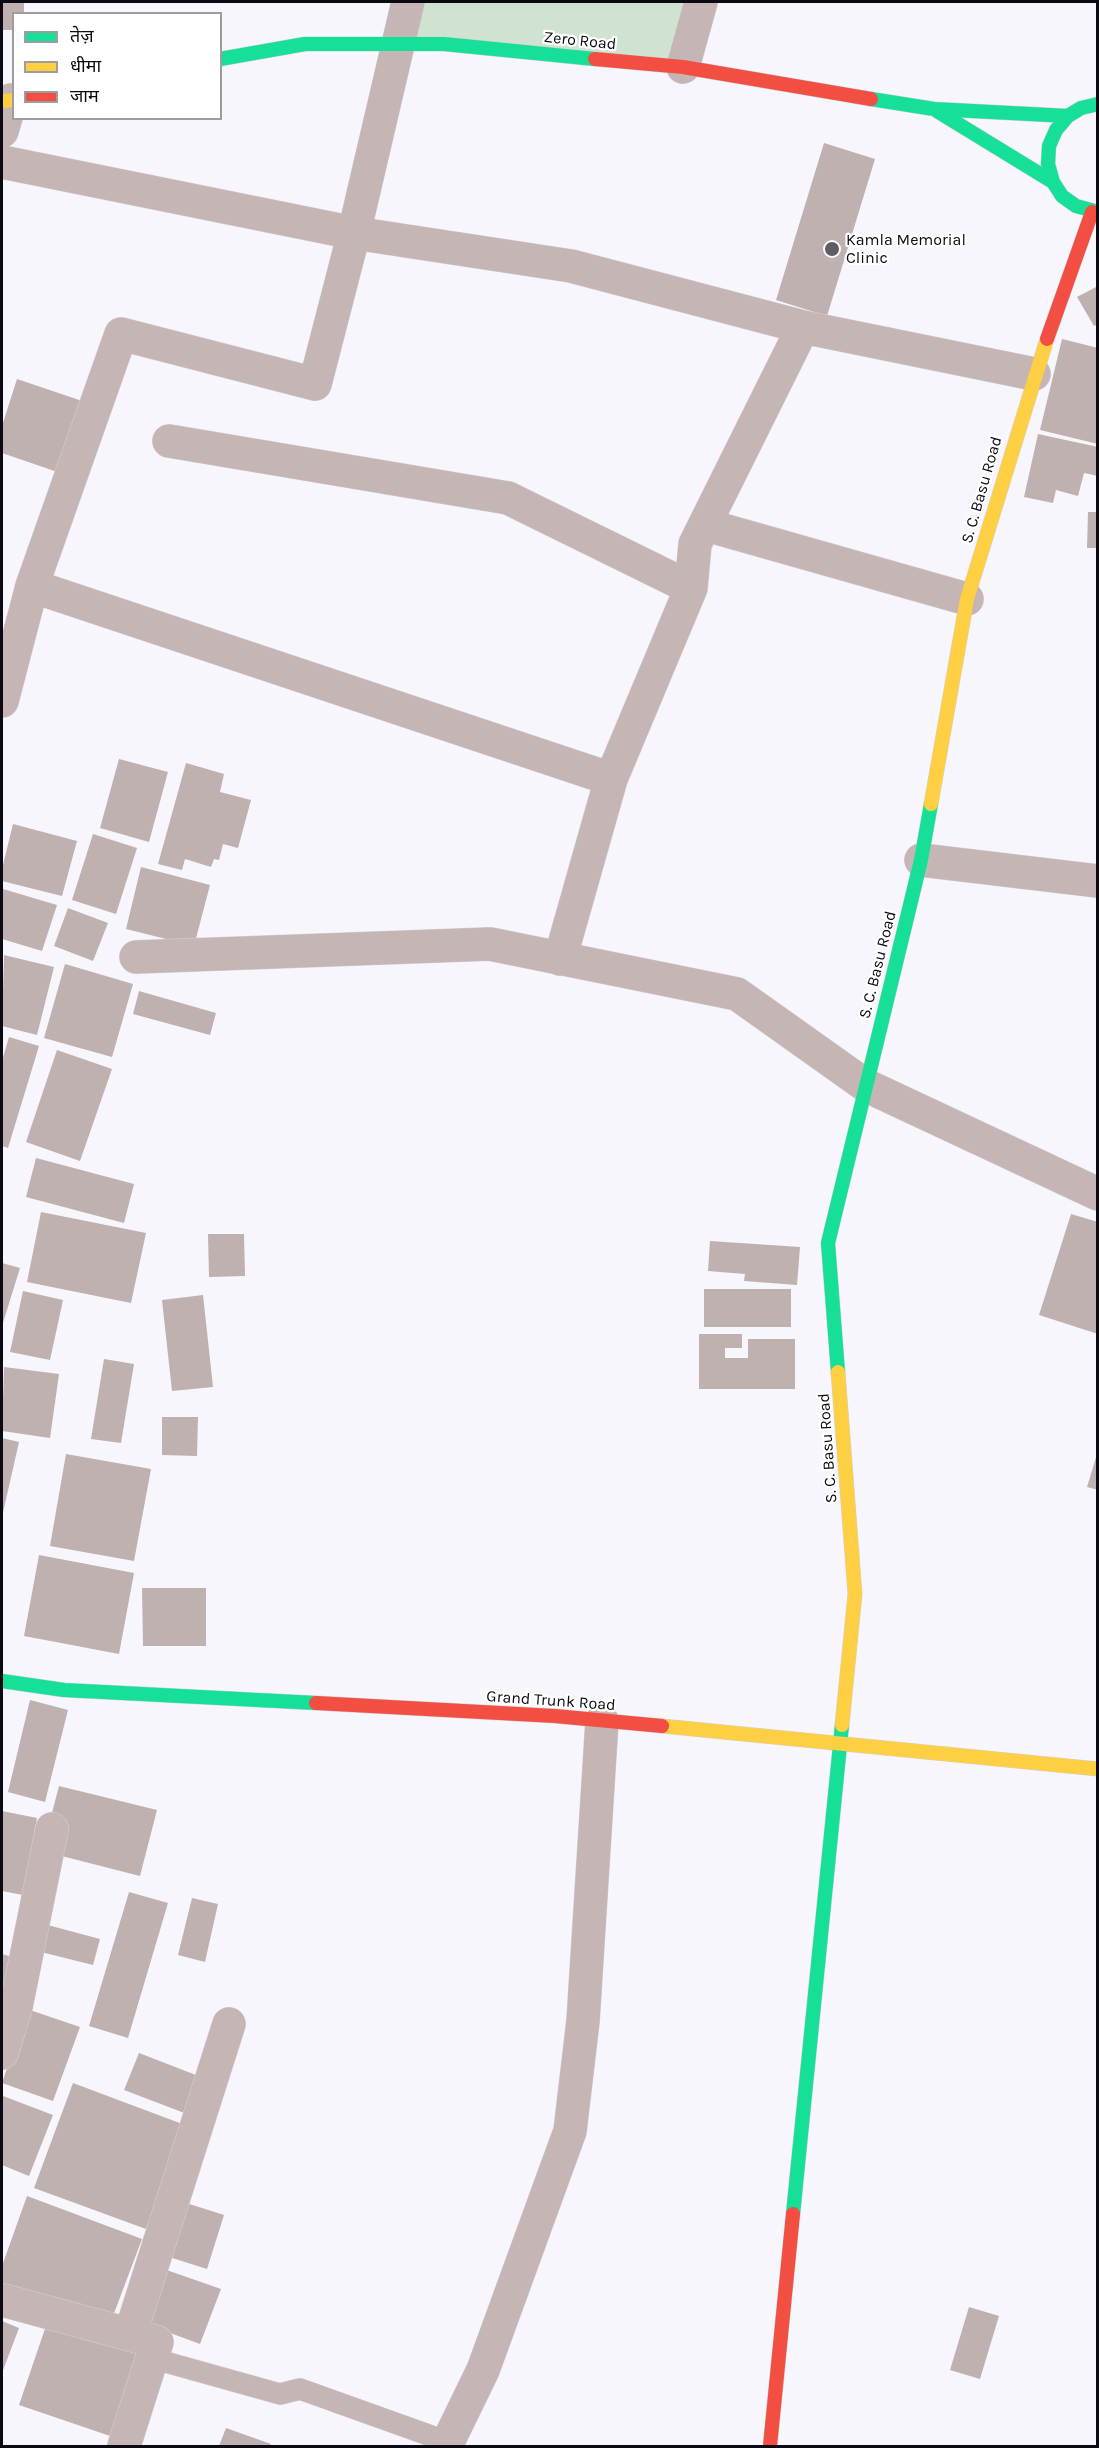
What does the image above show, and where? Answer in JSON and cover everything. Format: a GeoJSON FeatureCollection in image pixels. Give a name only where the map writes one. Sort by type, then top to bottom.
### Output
{"type":"FeatureCollection","features":[{"type":"Feature","properties":{"kind":"street"},"geometry":{"type":"LineString","coordinates":[[2,701],[32,585],[121,334],[315,384],[354,233],[396,44],[408,2]]}},
{"type":"Feature","properties":{"kind":"street"},"geometry":{"type":"LineString","coordinates":[[683,67],[701,2]]}},
{"type":"Feature","properties":{"kind":"street","name":"Zero Road"},"geometry":{"type":"LineString","coordinates":[[222,59],[305,44],[444,44],[683,67],[934,109],[1068,116],[1081,108],[1098,104]]}},
{"type":"Feature","properties":{"kind":"street"},"geometry":{"type":"LineString","coordinates":[[2,131],[9,100]]}},
{"type":"Feature","properties":{"kind":"street","name":"Zero Road"},"geometry":{"type":"LineString","coordinates":[[934,109],[1053,182],[1062,196],[1076,206],[1095,212]]}},
{"type":"Feature","properties":{"kind":"street"},"geometry":{"type":"LineString","coordinates":[[1053,182],[1048,165],[1049,146],[1056,130],[1068,116]]}},
{"type":"Feature","properties":{"kind":"street"},"geometry":{"type":"LineString","coordinates":[[2,162],[354,233],[571,266],[803,327],[1034,374]]}},
{"type":"Feature","properties":{"kind":"street","name":"S. C. Basu Road"},"geometry":{"type":"LineString","coordinates":[[770,2446],[838,1744],[855,1594],[828,1243],[921,860],[967,599],[1034,374],[1095,212]]}},
{"type":"Feature","properties":{"kind":"street"},"geometry":{"type":"LineString","coordinates":[[560,959],[611,779],[691,588],[695,544],[803,327]]}},
{"type":"Feature","properties":{"kind":"street"},"geometry":{"type":"LineString","coordinates":[[169,441],[508,498],[691,588]]}},
{"type":"Feature","properties":{"kind":"street"},"geometry":{"type":"LineString","coordinates":[[706,525],[967,599]]}},
{"type":"Feature","properties":{"kind":"street"},"geometry":{"type":"LineString","coordinates":[[32,585],[611,779]]}},
{"type":"Feature","properties":{"kind":"street"},"geometry":{"type":"LineString","coordinates":[[921,860],[1098,882]]}},
{"type":"Feature","properties":{"kind":"street"},"geometry":{"type":"LineString","coordinates":[[136,957],[490,944],[737,994],[865,1085],[1098,1194]]}},
{"type":"Feature","properties":{"kind":"street","name":"Grand Trunk Road"},"geometry":{"type":"LineString","coordinates":[[2,1681],[64,1690],[602,1721],[1098,1769]]}},
{"type":"Feature","properties":{"kind":"street"},"geometry":{"type":"LineString","coordinates":[[448,2444],[483,2370],[570,2131],[583,2021],[602,1721]]}},
{"type":"Feature","properties":{"kind":"street"},"geometry":{"type":"LineString","coordinates":[[2,2053],[16,2007],[52,1829]]}},
{"type":"Feature","properties":{"kind":"street"},"geometry":{"type":"LineString","coordinates":[[124,2446],[141,2346],[229,2024]]}},
{"type":"Feature","properties":{"kind":"street"},"geometry":{"type":"LineString","coordinates":[[2,2300],[141,2346]]}},
{"type":"Feature","properties":{"kind":"lane"},"geometry":{"type":"LineString","coordinates":[[141,2346],[280,2394],[300,2390],[448,2444]]}},
{"type":"Feature","properties":{"kind":"green space"},"geometry":{"type":"Polygon","coordinates":[[[408,2],[701,2],[683,67],[396,44],[408,2]]]}},
{"type":"Feature","properties":{"kind":"building"},"geometry":{"type":"Polygon","coordinates":[[[2,2],[24,2],[24,12],[12,12],[12,30],[2,30],[2,2]]]}},
{"type":"Feature","properties":{"kind":"building"},"geometry":{"type":"Polygon","coordinates":[[[824,143],[875,159],[827,316],[776,300],[824,143]]]}},
{"type":"Feature","properties":{"kind":"building"},"geometry":{"type":"Polygon","coordinates":[[[1098,286],[1098,324],[1094,326],[1077,297],[1098,286]]]}},
{"type":"Feature","properties":{"kind":"building"},"geometry":{"type":"Polygon","coordinates":[[[1062,339],[1098,348],[1098,444],[1040,430],[1062,339]]]}},
{"type":"Feature","properties":{"kind":"building"},"geometry":{"type":"Polygon","coordinates":[[[17,379],[103,408],[69,476],[2,453],[2,426],[17,379]]]}},
{"type":"Feature","properties":{"kind":"building"},"geometry":{"type":"Polygon","coordinates":[[[1038,434],[1098,447],[1098,476],[1084,473],[1078,496],[1056,490],[1053,503],[1024,497],[1038,434]]]}},
{"type":"Feature","properties":{"kind":"building"},"geometry":{"type":"Polygon","coordinates":[[[1088,512],[1098,512],[1098,548],[1087,548],[1088,512]]]}},
{"type":"Feature","properties":{"kind":"building"},"geometry":{"type":"Polygon","coordinates":[[[119,759],[168,772],[149,842],[100,828],[119,759]]]}},
{"type":"Feature","properties":{"kind":"building"},"geometry":{"type":"Polygon","coordinates":[[[186,763],[224,774],[220,792],[251,800],[238,848],[223,844],[219,860],[214,859],[211,867],[185,859],[182,870],[158,864],[186,763]]]}},
{"type":"Feature","properties":{"kind":"building"},"geometry":{"type":"Polygon","coordinates":[[[13,824],[77,841],[62,896],[2,881],[2,869],[13,824]]]}},
{"type":"Feature","properties":{"kind":"building"},"geometry":{"type":"Polygon","coordinates":[[[93,834],[137,848],[116,914],[72,900],[93,834]]]}},
{"type":"Feature","properties":{"kind":"building"},"geometry":{"type":"Polygon","coordinates":[[[141,867],[210,885],[194,946],[126,929],[141,867]]]}},
{"type":"Feature","properties":{"kind":"building"},"geometry":{"type":"Polygon","coordinates":[[[3,889],[57,905],[42,951],[2,939],[3,889]]]}},
{"type":"Feature","properties":{"kind":"building"},"geometry":{"type":"Polygon","coordinates":[[[68,908],[108,923],[93,961],[54,946],[68,908]]]}},
{"type":"Feature","properties":{"kind":"building"},"geometry":{"type":"Polygon","coordinates":[[[4,955],[54,967],[37,1035],[2,1026],[4,955]]]}},
{"type":"Feature","properties":{"kind":"building"},"geometry":{"type":"Polygon","coordinates":[[[65,964],[133,984],[112,1057],[44,1038],[65,964]]]}},
{"type":"Feature","properties":{"kind":"building"},"geometry":{"type":"Polygon","coordinates":[[[139,991],[216,1013],[210,1035],[133,1014],[139,991]]]}},
{"type":"Feature","properties":{"kind":"building"},"geometry":{"type":"Polygon","coordinates":[[[9,1037],[39,1046],[8,1148],[2,1146],[2,1061],[9,1037]]]}},
{"type":"Feature","properties":{"kind":"building"},"geometry":{"type":"Polygon","coordinates":[[[57,1050],[112,1069],[80,1161],[26,1142],[57,1050]]]}},
{"type":"Feature","properties":{"kind":"building"},"geometry":{"type":"Polygon","coordinates":[[[36,1158],[134,1184],[124,1223],[26,1197],[36,1158]]]}},
{"type":"Feature","properties":{"kind":"building"},"geometry":{"type":"Polygon","coordinates":[[[41,1212],[146,1233],[131,1303],[27,1282],[41,1212]]]}},
{"type":"Feature","properties":{"kind":"building"},"geometry":{"type":"Polygon","coordinates":[[[1071,1214],[1098,1222],[1098,1334],[1039,1315],[1071,1214]]]}},
{"type":"Feature","properties":{"kind":"building"},"geometry":{"type":"Polygon","coordinates":[[[208,1234],[244,1234],[245,1276],[209,1277],[208,1234]]]}},
{"type":"Feature","properties":{"kind":"building"},"geometry":{"type":"Polygon","coordinates":[[[710,1241],[800,1247],[797,1285],[744,1281],[745,1274],[708,1271],[710,1241]]]}},
{"type":"Feature","properties":{"kind":"building"},"geometry":{"type":"Polygon","coordinates":[[[2,1263],[20,1268],[2,1326],[2,1263]]]}},
{"type":"Feature","properties":{"kind":"building"},"geometry":{"type":"Polygon","coordinates":[[[704,1289],[791,1289],[791,1327],[704,1327],[704,1289]]]}},
{"type":"Feature","properties":{"kind":"building"},"geometry":{"type":"Polygon","coordinates":[[[23,1291],[63,1300],[50,1360],[10,1352],[23,1291]]]}},
{"type":"Feature","properties":{"kind":"building"},"geometry":{"type":"Polygon","coordinates":[[[203,1295],[213,1387],[172,1391],[162,1300],[203,1295]]]}},
{"type":"Feature","properties":{"kind":"building"},"geometry":{"type":"Polygon","coordinates":[[[699,1334],[742,1334],[742,1348],[725,1348],[725,1358],[748,1358],[748,1339],[795,1339],[795,1389],[699,1389],[699,1334]]]}},
{"type":"Feature","properties":{"kind":"building"},"geometry":{"type":"Polygon","coordinates":[[[104,1359],[134,1364],[121,1443],[91,1439],[104,1359]]]}},
{"type":"Feature","properties":{"kind":"building"},"geometry":{"type":"Polygon","coordinates":[[[4,1367],[59,1374],[50,1438],[2,1431],[4,1367]]]}},
{"type":"Feature","properties":{"kind":"building"},"geometry":{"type":"Polygon","coordinates":[[[162,1417],[198,1417],[197,1456],[162,1455],[162,1417]]]}},
{"type":"Feature","properties":{"kind":"building"},"geometry":{"type":"Polygon","coordinates":[[[2,1438],[19,1442],[2,1517],[2,1438]]]}},
{"type":"Feature","properties":{"kind":"building"},"geometry":{"type":"Polygon","coordinates":[[[66,1454],[151,1469],[134,1561],[50,1546],[66,1454]]]}},
{"type":"Feature","properties":{"kind":"building"},"geometry":{"type":"Polygon","coordinates":[[[1098,1454],[1098,1490],[1087,1487],[1098,1454]]]}},
{"type":"Feature","properties":{"kind":"building"},"geometry":{"type":"Polygon","coordinates":[[[39,1555],[134,1573],[119,1654],[24,1636],[39,1555]]]}},
{"type":"Feature","properties":{"kind":"building"},"geometry":{"type":"Polygon","coordinates":[[[142,1588],[206,1588],[206,1646],[143,1646],[142,1588]]]}},
{"type":"Feature","properties":{"kind":"building"},"geometry":{"type":"Polygon","coordinates":[[[30,1700],[68,1710],[45,1802],[8,1792],[30,1700]]]}},
{"type":"Feature","properties":{"kind":"building"},"geometry":{"type":"Polygon","coordinates":[[[59,1786],[157,1810],[140,1876],[42,1851],[59,1786]]]}},
{"type":"Feature","properties":{"kind":"building"},"geometry":{"type":"Polygon","coordinates":[[[2,1811],[37,1818],[23,1895],[2,1891],[2,1811]]]}},
{"type":"Feature","properties":{"kind":"building"},"geometry":{"type":"Polygon","coordinates":[[[129,1892],[168,1903],[128,2038],[89,2026],[129,1892]]]}},
{"type":"Feature","properties":{"kind":"building"},"geometry":{"type":"Polygon","coordinates":[[[192,1898],[218,1904],[205,1962],[178,1955],[192,1898]]]}},
{"type":"Feature","properties":{"kind":"building"},"geometry":{"type":"Polygon","coordinates":[[[29,1920],[100,1939],[93,1965],[21,1947],[29,1920]]]}},
{"type":"Feature","properties":{"kind":"building"},"geometry":{"type":"Polygon","coordinates":[[[2,1954],[16,1958],[2,2002],[2,1954]]]}},
{"type":"Feature","properties":{"kind":"building"},"geometry":{"type":"Polygon","coordinates":[[[27,2009],[80,2027],[53,2101],[2,2083],[27,2009]]]}},
{"type":"Feature","properties":{"kind":"building"},"geometry":{"type":"Polygon","coordinates":[[[139,2053],[201,2077],[187,2114],[124,2090],[139,2053]]]}},
{"type":"Feature","properties":{"kind":"building"},"geometry":{"type":"Polygon","coordinates":[[[73,2083],[185,2125],[146,2229],[34,2188],[73,2083]]]}},
{"type":"Feature","properties":{"kind":"building"},"geometry":{"type":"Polygon","coordinates":[[[3,2096],[53,2115],[29,2176],[2,2165],[3,2096]]]}},
{"type":"Feature","properties":{"kind":"building"},"geometry":{"type":"Polygon","coordinates":[[[27,2196],[142,2239],[110,2324],[2,2283],[2,2266],[27,2196]]]}},
{"type":"Feature","properties":{"kind":"building"},"geometry":{"type":"Polygon","coordinates":[[[180,2201],[224,2215],[207,2269],[163,2255],[180,2201]]]}},
{"type":"Feature","properties":{"kind":"building"},"geometry":{"type":"Polygon","coordinates":[[[155,2266],[221,2289],[200,2344],[135,2320],[155,2266]]]}},
{"type":"Feature","properties":{"kind":"building"},"geometry":{"type":"Polygon","coordinates":[[[969,2307],[999,2316],[980,2379],[950,2370],[969,2307]]]}},
{"type":"Feature","properties":{"kind":"building"},"geometry":{"type":"Polygon","coordinates":[[[49,2317],[143,2348],[113,2437],[19,2405],[49,2317]]]}},
{"type":"Feature","properties":{"kind":"building"},"geometry":{"type":"Polygon","coordinates":[[[2,2321],[19,2328],[2,2373],[2,2321]]]}},
{"type":"Feature","properties":{"kind":"building"},"geometry":{"type":"Polygon","coordinates":[[[226,2428],[271,2444],[270,2446],[219,2446],[226,2428]]]}},
{"type":"Feature","properties":{"kind":"traffic: fast"},"geometry":{"type":"LineString","coordinates":[[222,59],[305,44],[444,44],[595,59]]}},
{"type":"Feature","properties":{"kind":"traffic: fast"},"geometry":{"type":"LineString","coordinates":[[871,99],[934,109],[1068,116]]}},
{"type":"Feature","properties":{"kind":"traffic: fast"},"geometry":{"type":"LineString","coordinates":[[1098,104],[1081,108],[1068,116],[1056,130],[1049,146],[1048,164],[1053,182],[1062,196],[1076,206],[1098,212]]}},
{"type":"Feature","properties":{"kind":"traffic: fast"},"geometry":{"type":"LineString","coordinates":[[937,111],[1053,182]]}},
{"type":"Feature","properties":{"kind":"traffic: fast"},"geometry":{"type":"LineString","coordinates":[[838,1372],[828,1243],[921,860],[931,804]]}},
{"type":"Feature","properties":{"kind":"traffic: fast"},"geometry":{"type":"LineString","coordinates":[[2,1681],[64,1690],[316,1703]]}},
{"type":"Feature","properties":{"kind":"traffic: fast"},"geometry":{"type":"LineString","coordinates":[[793,2214],[842,1725]]}},
{"type":"Feature","properties":{"kind":"traffic: slow"},"geometry":{"type":"LineString","coordinates":[[2,101],[12,100]]}},
{"type":"Feature","properties":{"kind":"traffic: slow"},"geometry":{"type":"LineString","coordinates":[[931,804],[967,599],[1047,339]]}},
{"type":"Feature","properties":{"kind":"traffic: slow"},"geometry":{"type":"LineString","coordinates":[[838,1372],[855,1594],[842,1725]]}},
{"type":"Feature","properties":{"kind":"traffic: slow"},"geometry":{"type":"LineString","coordinates":[[662,1726],[1098,1769]]}},
{"type":"Feature","properties":{"kind":"traffic: jam"},"geometry":{"type":"LineString","coordinates":[[595,59],[683,67],[871,99]]}},
{"type":"Feature","properties":{"kind":"traffic: jam"},"geometry":{"type":"LineString","coordinates":[[1047,339],[1092,212]]}},
{"type":"Feature","properties":{"kind":"traffic: jam"},"geometry":{"type":"LineString","coordinates":[[316,1703],[555,1716],[662,1726]]}},
{"type":"Feature","properties":{"kind":"traffic: jam"},"geometry":{"type":"LineString","coordinates":[[770,2446],[793,2214]]}},
{"type":"Feature","properties":{"kind":"place","name":"Kamla Memorial Clinic"},"geometry":{"type":"Point","coordinates":[832,249]}}]}
